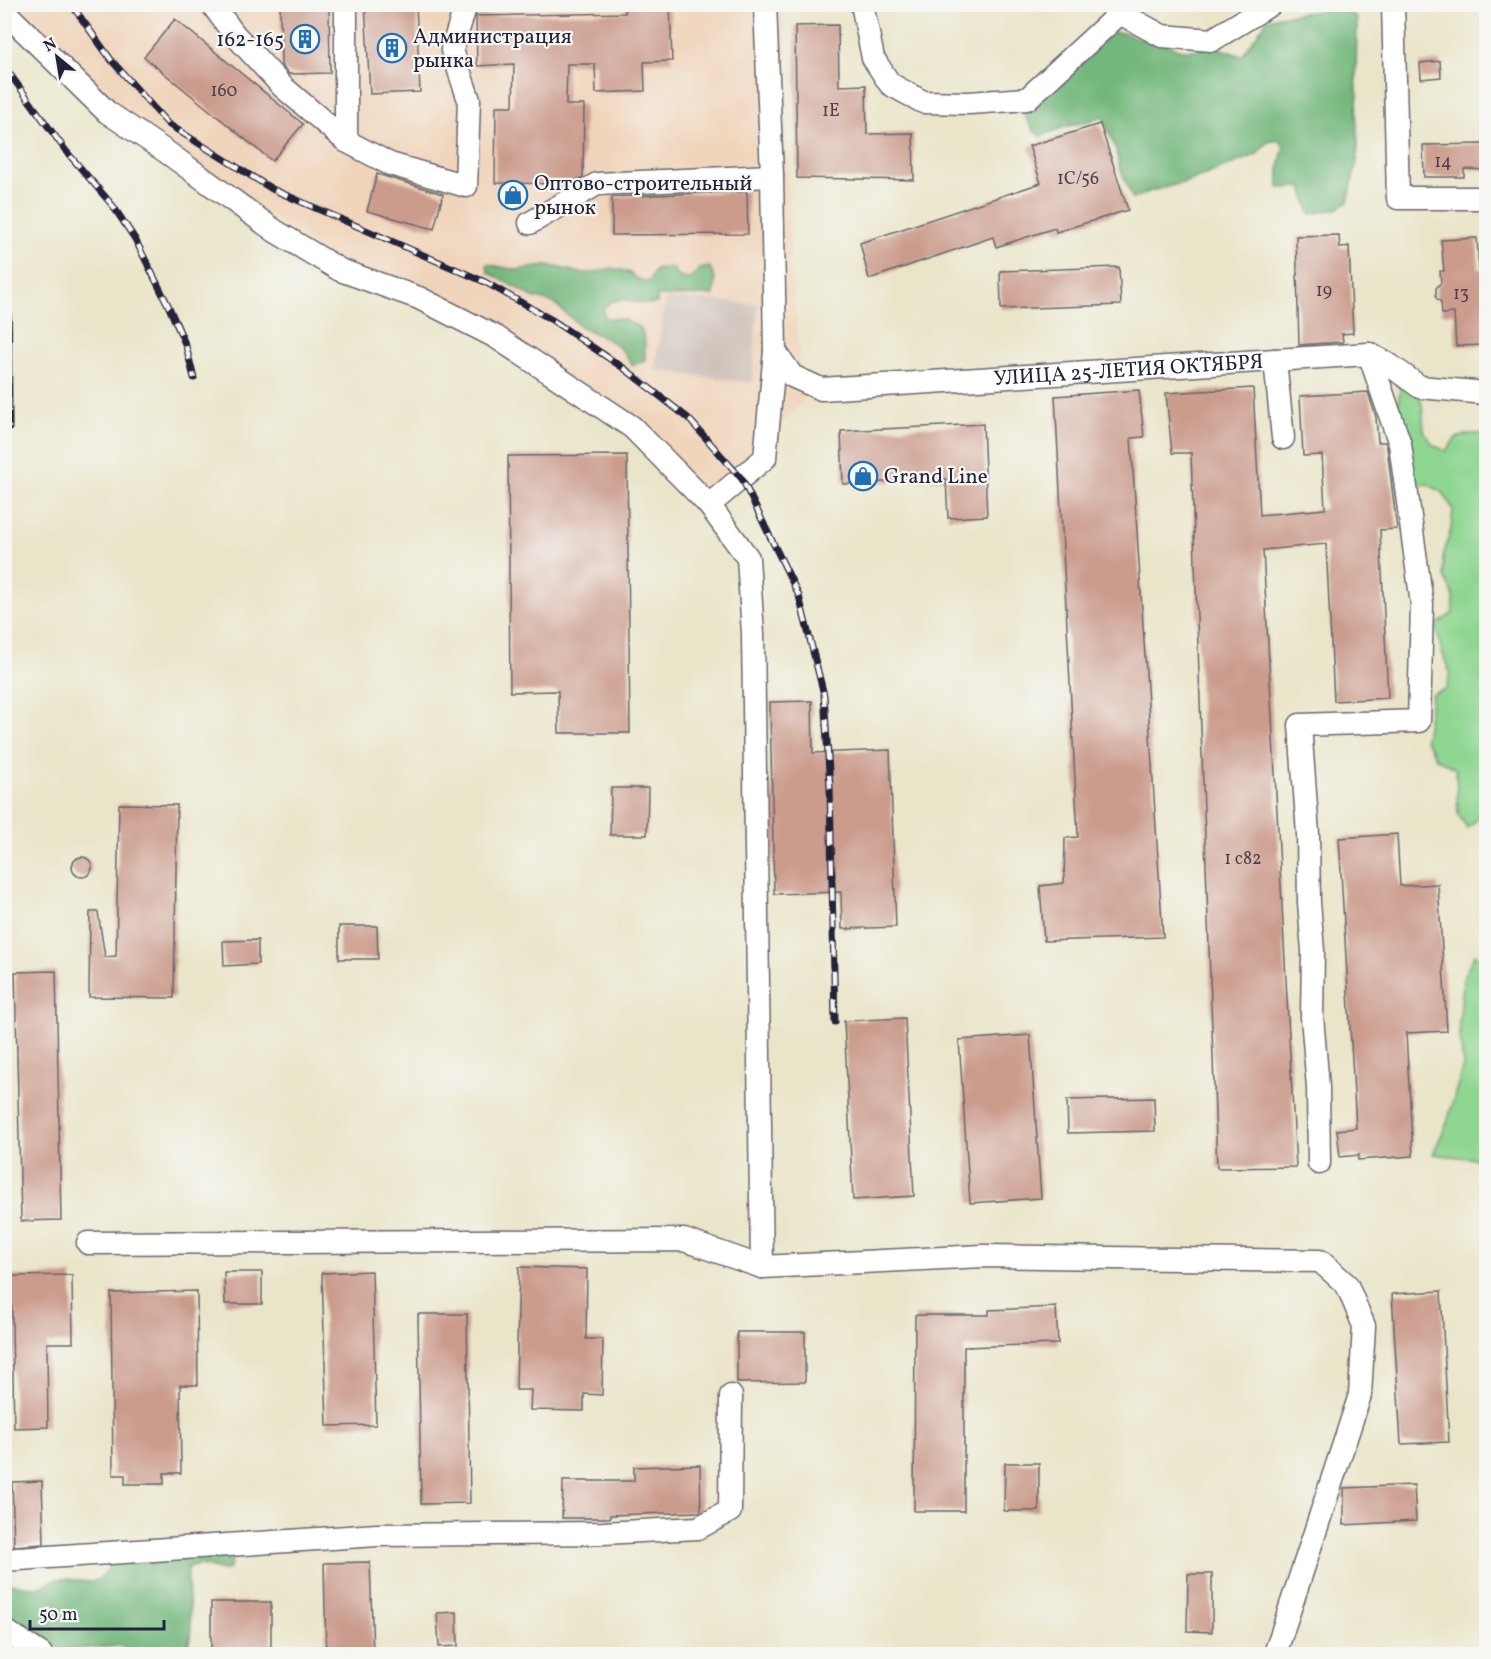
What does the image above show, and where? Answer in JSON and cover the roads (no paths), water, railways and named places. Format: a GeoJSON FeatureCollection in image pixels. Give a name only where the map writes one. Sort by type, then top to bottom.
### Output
{"type":"FeatureCollection","features":[{"type":"Feature","properties":{"kind":"street"},"geometry":{"type":"LineString","coordinates":[[212,4],[234,34],[283,87],[346,141],[390,164],[466,186],[469,100],[452,50],[466,4]]}},
{"type":"Feature","properties":{"kind":"street"},"geometry":{"type":"LineString","coordinates":[[346,4],[346,141]]}},
{"type":"Feature","properties":{"kind":"street"},"geometry":{"type":"LineString","coordinates":[[709,506],[765,458],[775,351],[772,176],[765,4]]}},
{"type":"Feature","properties":{"kind":"street"},"geometry":{"type":"LineString","coordinates":[[862,4],[873,58],[890,84],[923,102],[969,103],[1027,99],[1115,9],[1162,36],[1212,40],[1271,4]]}},
{"type":"Feature","properties":{"kind":"street"},"geometry":{"type":"LineString","coordinates":[[1393,4],[1398,198],[1486,198]]}},
{"type":"Feature","properties":{"kind":"street"},"geometry":{"type":"LineString","coordinates":[[4,11],[107,112],[168,153],[275,231],[340,270],[419,298],[496,337],[632,427],[709,506],[748,558],[753,634],[762,1267]]}},
{"type":"Feature","properties":{"kind":"street"},"geometry":{"type":"LineString","coordinates":[[530,223],[597,184],[772,176]]}},
{"type":"Feature","properties":{"kind":"street","name":"УЛИЦА 25-ЛЕТИЯ ОКТЯБРЯ"},"geometry":{"type":"LineString","coordinates":[[775,351],[792,376],[821,389],[1369,354]]}},
{"type":"Feature","properties":{"kind":"street"},"geometry":{"type":"LineString","coordinates":[[1369,354],[1419,387],[1486,393]]}},
{"type":"Feature","properties":{"kind":"street"},"geometry":{"type":"LineString","coordinates":[[1319,1163],[1318,1087],[1312,1017],[1313,951],[1308,834],[1300,725],[1419,721],[1422,604],[1419,581],[1400,444],[1369,354]]}},
{"type":"Feature","properties":{"kind":"street"},"geometry":{"type":"LineString","coordinates":[[1275,360],[1283,438]]}},
{"type":"Feature","properties":{"kind":"street"},"geometry":{"type":"LineString","coordinates":[[88,1243],[684,1240],[762,1267],[982,1256],[1320,1262],[1347,1285],[1364,1326],[1360,1395],[1275,1654]]}},
{"type":"Feature","properties":{"kind":"street"},"geometry":{"type":"LineString","coordinates":[[4,1560],[377,1535],[603,1533],[698,1528],[730,1511],[731,1396]]}},
{"type":"Feature","properties":{"kind":"street"},"geometry":{"type":"LineString","coordinates":[[4,1630],[41,1654]]}},
{"type":"Feature","properties":{"kind":"railway"},"geometry":{"type":"LineString","coordinates":[[71,4],[112,61],[168,124],[272,189],[485,282],[552,320],[625,369],[688,418],[742,479],[799,596],[824,695],[830,787],[835,1022]]}},
{"type":"Feature","properties":{"kind":"railway"},"geometry":{"type":"LineString","coordinates":[[4,66],[66,151],[113,206],[135,239],[186,346],[194,378]]}},
{"type":"Feature","properties":{"kind":"railway"},"geometry":{"type":"LineString","coordinates":[[4,174],[8,208],[9,428]]}},
{"type":"Feature","properties":{"kind":"place","name":"162-165"},"geometry":{"type":"Point","coordinates":[305,39]}},
{"type":"Feature","properties":{"kind":"place","name":"Администрация рынка"},"geometry":{"type":"Point","coordinates":[392,48]}},
{"type":"Feature","properties":{"kind":"place","name":"Оптово-строительный рынок"},"geometry":{"type":"Point","coordinates":[513,195]}},
{"type":"Feature","properties":{"kind":"place","name":"Grand Line"},"geometry":{"type":"Point","coordinates":[863,476]}}]}
